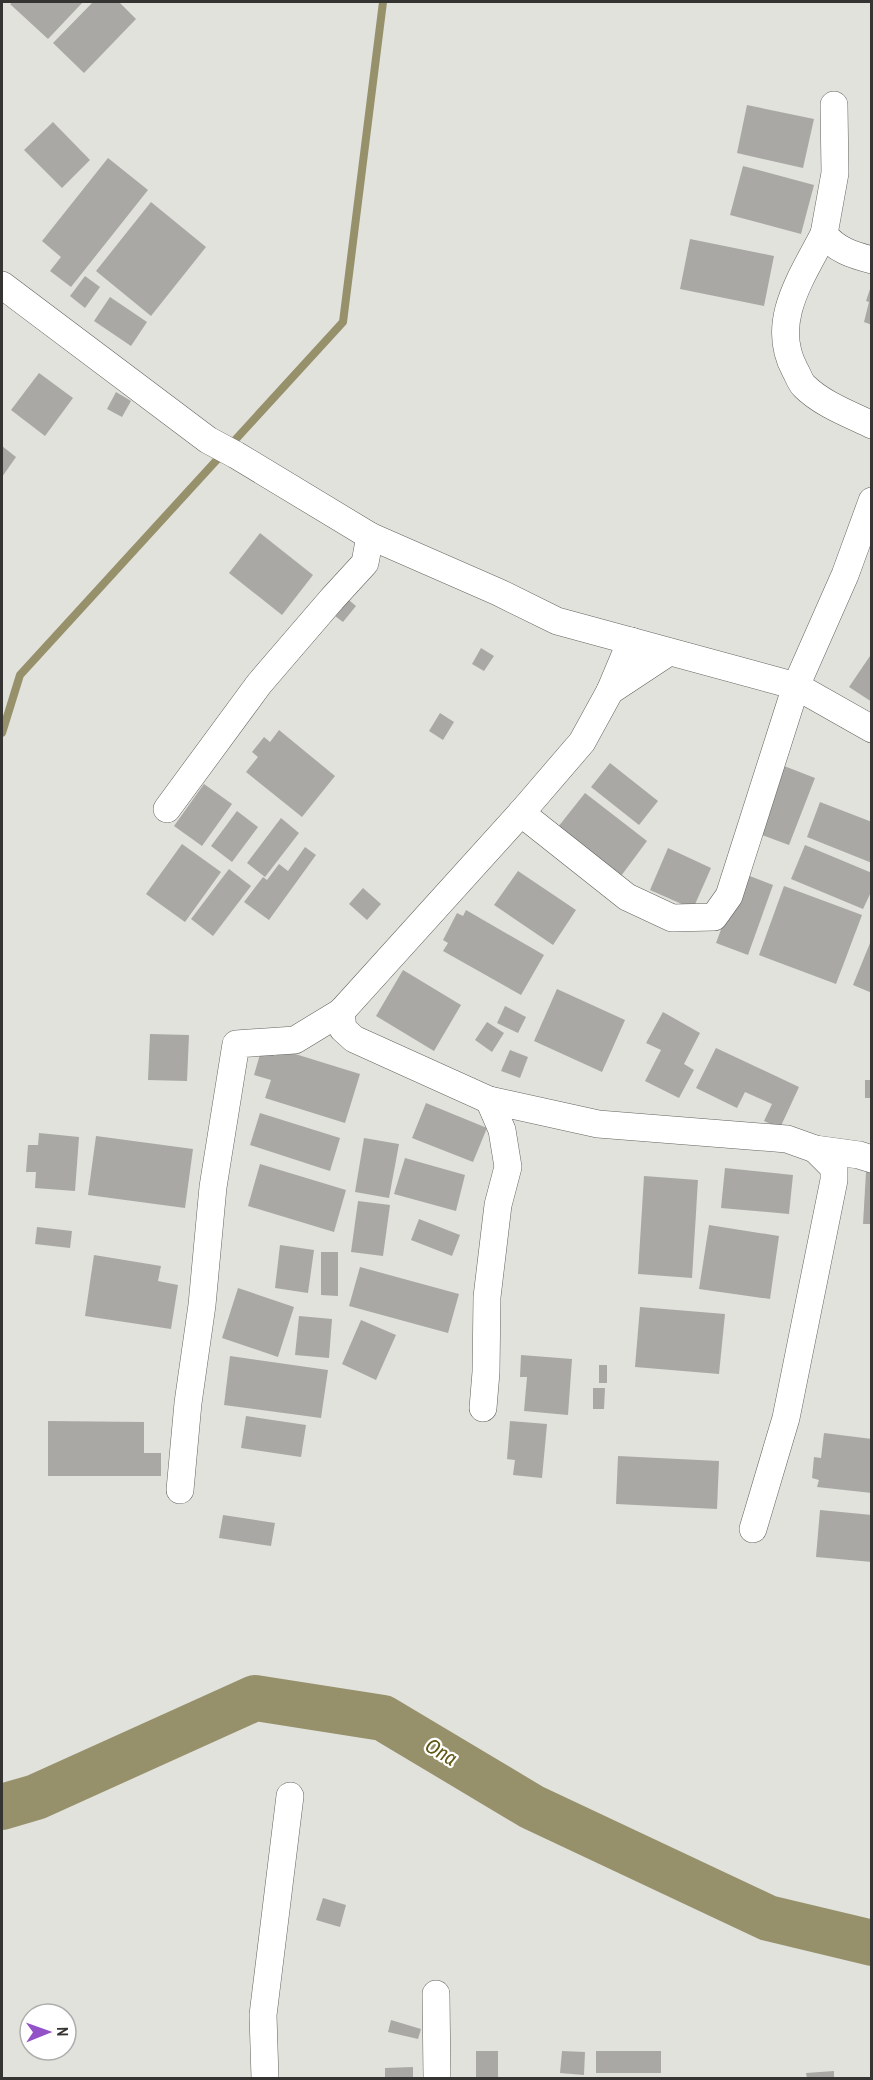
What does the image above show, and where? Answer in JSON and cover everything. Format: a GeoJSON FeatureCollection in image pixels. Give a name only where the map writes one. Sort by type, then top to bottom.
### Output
{"type":"FeatureCollection","features":[{"type":"Feature","properties":{"kind":"street"},"geometry":{"type":"LineString","coordinates":[[834,105],[835,173],[824,234],[795,290],[785,320],[787,356],[803,385],[825,402],[872,425]]}},
{"type":"Feature","properties":{"kind":"street"},"geometry":{"type":"LineString","coordinates":[[824,234],[832,245],[872,260]]}},
{"type":"Feature","properties":{"kind":"street"},"geometry":{"type":"LineString","coordinates":[[2,285],[208,440],[370,536],[557,621],[796,686],[872,729]]}},
{"type":"Feature","properties":{"kind":"street"},"geometry":{"type":"LineString","coordinates":[[520,813],[627,897],[672,918],[714,917],[729,896],[796,686],[845,575],[872,501]]}},
{"type":"Feature","properties":{"kind":"street"},"geometry":{"type":"LineString","coordinates":[[167,809],[259,684],[365,563],[370,536]]}},
{"type":"Feature","properties":{"kind":"street"},"geometry":{"type":"LineString","coordinates":[[180,1490],[188,1403],[202,1305],[213,1187],[236,1044],[295,1040],[341,1012],[582,742],[610,691],[622,639]]}},
{"type":"Feature","properties":{"kind":"street"},"geometry":{"type":"LineString","coordinates":[[610,691],[669,652]]}},
{"type":"Feature","properties":{"kind":"street"},"geometry":{"type":"LineString","coordinates":[[341,1012],[343,1029],[354,1040],[489,1100],[598,1124],[787,1139],[816,1149],[872,1159]]}},
{"type":"Feature","properties":{"kind":"street"},"geometry":{"type":"LineString","coordinates":[[483,1408],[487,1297],[498,1205],[508,1167],[502,1130],[489,1100]]}},
{"type":"Feature","properties":{"kind":"street"},"geometry":{"type":"LineString","coordinates":[[753,1529],[786,1418],[834,1180],[834,1168],[816,1149]]}},
{"type":"Feature","properties":{"kind":"street"},"geometry":{"type":"LineString","coordinates":[[265,2079],[263,2015],[290,1796]]}},
{"type":"Feature","properties":{"kind":"street"},"geometry":{"type":"LineString","coordinates":[[436,1994],[436,2079]]}},
{"type":"Feature","properties":{"kind":"building"},"geometry":{"type":"Polygon","coordinates":[[[13,2],[83,2],[48,39],[10,4],[13,2]]]}},
{"type":"Feature","properties":{"kind":"building"},"geometry":{"type":"Polygon","coordinates":[[[93,2],[119,2],[136,19],[84,73],[53,43],[93,2]]]}},
{"type":"Feature","properties":{"kind":"building"},"geometry":{"type":"Polygon","coordinates":[[[747,105],[814,119],[803,168],[737,153],[747,105]]]}},
{"type":"Feature","properties":{"kind":"building"},"geometry":{"type":"Polygon","coordinates":[[[53,122],[90,160],[62,188],[24,150],[53,122]]]}},
{"type":"Feature","properties":{"kind":"building"},"geometry":{"type":"Polygon","coordinates":[[[108,158],[148,190],[71,287],[50,271],[61,257],[42,241],[108,158]]]}},
{"type":"Feature","properties":{"kind":"building"},"geometry":{"type":"Polygon","coordinates":[[[743,166],[814,185],[801,234],[730,215],[743,166]]]}},
{"type":"Feature","properties":{"kind":"building"},"geometry":{"type":"Polygon","coordinates":[[[151,202],[206,247],[151,316],[96,271],[151,202]]]}},
{"type":"Feature","properties":{"kind":"building"},"geometry":{"type":"Polygon","coordinates":[[[690,239],[774,256],[764,306],[680,289],[690,239]]]}},
{"type":"Feature","properties":{"kind":"building"},"geometry":{"type":"Polygon","coordinates":[[[85,276],[100,287],[85,308],[70,296],[85,276]]]}},
{"type":"Feature","properties":{"kind":"building"},"geometry":{"type":"Polygon","coordinates":[[[872,283],[872,325],[864,322],[869,302],[866,301],[872,283]]]}},
{"type":"Feature","properties":{"kind":"building"},"geometry":{"type":"Polygon","coordinates":[[[110,297],[147,322],[131,346],[94,321],[110,297]]]}},
{"type":"Feature","properties":{"kind":"building"},"geometry":{"type":"Polygon","coordinates":[[[39,373],[73,398],[45,436],[11,410],[39,373]]]}},
{"type":"Feature","properties":{"kind":"building"},"geometry":{"type":"Polygon","coordinates":[[[116,392],[131,401],[122,417],[107,409],[116,392]]]}},
{"type":"Feature","properties":{"kind":"building"},"geometry":{"type":"Polygon","coordinates":[[[2,446],[16,457],[2,477],[2,446]]]}},
{"type":"Feature","properties":{"kind":"building"},"geometry":{"type":"Polygon","coordinates":[[[260,533],[313,575],[282,615],[229,573],[260,533]]]}},
{"type":"Feature","properties":{"kind":"building"},"geometry":{"type":"Polygon","coordinates":[[[344,596],[356,606],[343,622],[331,613],[344,596]]]}},
{"type":"Feature","properties":{"kind":"building"},"geometry":{"type":"Polygon","coordinates":[[[481,648],[494,656],[484,671],[472,664],[481,648]]]}},
{"type":"Feature","properties":{"kind":"building"},"geometry":{"type":"Polygon","coordinates":[[[872,653],[872,702],[849,687],[872,653]]]}},
{"type":"Feature","properties":{"kind":"building"},"geometry":{"type":"Polygon","coordinates":[[[440,713],[454,722],[443,740],[429,731],[440,713]]]}},
{"type":"Feature","properties":{"kind":"building"},"geometry":{"type":"Polygon","coordinates":[[[279,730],[335,776],[302,817],[246,772],[258,757],[252,752],[264,737],[270,742],[279,730]]]}},
{"type":"Feature","properties":{"kind":"building"},"geometry":{"type":"Polygon","coordinates":[[[610,763],[658,801],[639,825],[591,787],[610,763]]]}},
{"type":"Feature","properties":{"kind":"building"},"geometry":{"type":"Polygon","coordinates":[[[779,764],[815,778],[789,845],[754,832],[779,764]]]}},
{"type":"Feature","properties":{"kind":"building"},"geometry":{"type":"Polygon","coordinates":[[[204,784],[232,804],[202,846],[174,826],[204,784]]]}},
{"type":"Feature","properties":{"kind":"building"},"geometry":{"type":"Polygon","coordinates":[[[585,793],[647,841],[621,876],[558,827],[585,793]]]}},
{"type":"Feature","properties":{"kind":"building"},"geometry":{"type":"Polygon","coordinates":[[[820,802],[872,822],[872,863],[807,837],[820,802]]]}},
{"type":"Feature","properties":{"kind":"building"},"geometry":{"type":"Polygon","coordinates":[[[237,811],[258,827],[232,862],[211,846],[237,811]]]}},
{"type":"Feature","properties":{"kind":"building"},"geometry":{"type":"Polygon","coordinates":[[[281,818],[299,833],[265,877],[247,863],[281,818]]]}},
{"type":"Feature","properties":{"kind":"building"},"geometry":{"type":"Polygon","coordinates":[[[182,844],[221,872],[185,922],[146,894],[182,844]]]}},
{"type":"Feature","properties":{"kind":"building"},"geometry":{"type":"Polygon","coordinates":[[[805,845],[872,873],[872,890],[863,909],[791,879],[805,845]]]}},
{"type":"Feature","properties":{"kind":"building"},"geometry":{"type":"Polygon","coordinates":[[[305,847],[316,855],[269,920],[244,902],[263,877],[267,880],[279,864],[288,871],[305,847]]]}},
{"type":"Feature","properties":{"kind":"building"},"geometry":{"type":"Polygon","coordinates":[[[668,848],[711,868],[693,909],[650,890],[668,848]]]}},
{"type":"Feature","properties":{"kind":"building"},"geometry":{"type":"Polygon","coordinates":[[[229,869],[251,886],[213,936],[191,919],[229,869]]]}},
{"type":"Feature","properties":{"kind":"building"},"geometry":{"type":"Polygon","coordinates":[[[518,871],[576,910],[553,945],[494,905],[518,871]]]}},
{"type":"Feature","properties":{"kind":"building"},"geometry":{"type":"Polygon","coordinates":[[[742,873],[773,885],[748,955],[716,943],[742,873]]]}},
{"type":"Feature","properties":{"kind":"building"},"geometry":{"type":"Polygon","coordinates":[[[784,886],[862,915],[836,984],[759,955],[784,886]]]}},
{"type":"Feature","properties":{"kind":"building"},"geometry":{"type":"Polygon","coordinates":[[[363,888],[381,904],[367,920],[349,904],[363,888]]]}},
{"type":"Feature","properties":{"kind":"building"},"geometry":{"type":"Polygon","coordinates":[[[466,910],[544,955],[521,995],[443,951],[448,943],[443,940],[457,913],[463,916],[466,910]]]}},
{"type":"Feature","properties":{"kind":"building"},"geometry":{"type":"Polygon","coordinates":[[[870,943],[872,944],[872,993],[853,985],[870,943]]]}},
{"type":"Feature","properties":{"kind":"building"},"geometry":{"type":"Polygon","coordinates":[[[403,970],[461,1005],[434,1051],[376,1016],[403,970]]]}},
{"type":"Feature","properties":{"kind":"building"},"geometry":{"type":"Polygon","coordinates":[[[557,989],[625,1020],[602,1072],[534,1041],[557,989]]]}},
{"type":"Feature","properties":{"kind":"building"},"geometry":{"type":"Polygon","coordinates":[[[505,1006],[526,1017],[518,1033],[497,1023],[505,1006]]]}},
{"type":"Feature","properties":{"kind":"building"},"geometry":{"type":"Polygon","coordinates":[[[663,1012],[700,1033],[684,1064],[694,1070],[679,1098],[645,1081],[661,1050],[646,1043],[663,1012]]]}},
{"type":"Feature","properties":{"kind":"building"},"geometry":{"type":"Polygon","coordinates":[[[487,1022],[504,1033],[492,1052],[475,1040],[487,1022]]]}},
{"type":"Feature","properties":{"kind":"building"},"geometry":{"type":"Polygon","coordinates":[[[150,1034],[189,1035],[187,1081],[148,1080],[150,1034]]]}},
{"type":"Feature","properties":{"kind":"building"},"geometry":{"type":"Polygon","coordinates":[[[716,1048],[799,1087],[780,1128],[764,1121],[772,1104],[745,1092],[737,1108],[696,1088],[716,1048]]]}},
{"type":"Feature","properties":{"kind":"building"},"geometry":{"type":"Polygon","coordinates":[[[279,1049],[360,1074],[345,1123],[265,1098],[271,1080],[254,1075],[261,1051],[276,1056],[279,1049]]]}},
{"type":"Feature","properties":{"kind":"building"},"geometry":{"type":"Polygon","coordinates":[[[510,1050],[528,1057],[520,1078],[501,1071],[510,1050]]]}},
{"type":"Feature","properties":{"kind":"building"},"geometry":{"type":"Polygon","coordinates":[[[865,1080],[872,1080],[872,1098],[865,1098],[865,1080]]]}},
{"type":"Feature","properties":{"kind":"building"},"geometry":{"type":"Polygon","coordinates":[[[426,1103],[487,1128],[473,1162],[412,1138],[426,1103]]]}},
{"type":"Feature","properties":{"kind":"building"},"geometry":{"type":"Polygon","coordinates":[[[260,1113],[340,1138],[330,1171],[250,1145],[260,1113]]]}},
{"type":"Feature","properties":{"kind":"building"},"geometry":{"type":"Polygon","coordinates":[[[39,1133],[79,1137],[75,1191],[35,1188],[36,1172],[26,1172],[28,1145],[38,1145],[39,1133]]]}},
{"type":"Feature","properties":{"kind":"building"},"geometry":{"type":"Polygon","coordinates":[[[96,1136],[193,1149],[185,1208],[88,1195],[96,1136]]]}},
{"type":"Feature","properties":{"kind":"building"},"geometry":{"type":"Polygon","coordinates":[[[364,1138],[399,1144],[389,1198],[355,1192],[364,1138]]]}},
{"type":"Feature","properties":{"kind":"building"},"geometry":{"type":"Polygon","coordinates":[[[405,1158],[465,1175],[456,1211],[394,1194],[405,1158]]]}},
{"type":"Feature","properties":{"kind":"building"},"geometry":{"type":"Polygon","coordinates":[[[260,1164],[346,1190],[334,1232],[248,1206],[260,1164]]]}},
{"type":"Feature","properties":{"kind":"building"},"geometry":{"type":"Polygon","coordinates":[[[725,1168],[793,1175],[789,1214],[721,1208],[725,1168]]]}},
{"type":"Feature","properties":{"kind":"building"},"geometry":{"type":"Polygon","coordinates":[[[866,1172],[872,1172],[872,1224],[863,1224],[866,1172]]]}},
{"type":"Feature","properties":{"kind":"building"},"geometry":{"type":"Polygon","coordinates":[[[644,1176],[698,1180],[692,1278],[638,1274],[644,1176]]]}},
{"type":"Feature","properties":{"kind":"building"},"geometry":{"type":"Polygon","coordinates":[[[358,1201],[390,1205],[383,1256],[351,1252],[358,1201]]]}},
{"type":"Feature","properties":{"kind":"building"},"geometry":{"type":"Polygon","coordinates":[[[419,1219],[460,1235],[452,1256],[411,1240],[419,1219]]]}},
{"type":"Feature","properties":{"kind":"building"},"geometry":{"type":"Polygon","coordinates":[[[709,1225],[779,1236],[770,1299],[699,1289],[709,1225]]]}},
{"type":"Feature","properties":{"kind":"building"},"geometry":{"type":"Polygon","coordinates":[[[37,1227],[72,1231],[70,1248],[35,1244],[37,1227]]]}},
{"type":"Feature","properties":{"kind":"building"},"geometry":{"type":"Polygon","coordinates":[[[280,1245],[314,1250],[308,1293],[275,1288],[280,1245]]]}},
{"type":"Feature","properties":{"kind":"building"},"geometry":{"type":"Polygon","coordinates":[[[321,1252],[338,1252],[338,1296],[321,1295],[321,1252]]]}},
{"type":"Feature","properties":{"kind":"building"},"geometry":{"type":"Polygon","coordinates":[[[94,1255],[161,1266],[158,1281],[178,1285],[171,1329],[85,1316],[94,1255]]]}},
{"type":"Feature","properties":{"kind":"building"},"geometry":{"type":"Polygon","coordinates":[[[360,1267],[459,1294],[448,1333],[349,1306],[360,1267]]]}},
{"type":"Feature","properties":{"kind":"building"},"geometry":{"type":"Polygon","coordinates":[[[238,1288],[294,1307],[278,1357],[222,1338],[238,1288]]]}},
{"type":"Feature","properties":{"kind":"building"},"geometry":{"type":"Polygon","coordinates":[[[640,1307],[725,1314],[719,1374],[635,1367],[640,1307]]]}},
{"type":"Feature","properties":{"kind":"building"},"geometry":{"type":"Polygon","coordinates":[[[299,1316],[332,1319],[329,1358],[295,1355],[299,1316]]]}},
{"type":"Feature","properties":{"kind":"building"},"geometry":{"type":"Polygon","coordinates":[[[361,1320],[396,1335],[376,1380],[342,1364],[361,1320]]]}},
{"type":"Feature","properties":{"kind":"building"},"geometry":{"type":"Polygon","coordinates":[[[521,1355],[572,1359],[568,1415],[524,1411],[527,1377],[520,1377],[521,1355]]]}},
{"type":"Feature","properties":{"kind":"building"},"geometry":{"type":"Polygon","coordinates":[[[230,1356],[328,1370],[321,1418],[224,1405],[230,1356]]]}},
{"type":"Feature","properties":{"kind":"building"},"geometry":{"type":"Polygon","coordinates":[[[599,1365],[607,1365],[607,1383],[599,1383],[599,1365]]]}},
{"type":"Feature","properties":{"kind":"building"},"geometry":{"type":"Polygon","coordinates":[[[593,1388],[605,1388],[604,1409],[593,1409],[593,1388]]]}},
{"type":"Feature","properties":{"kind":"building"},"geometry":{"type":"Polygon","coordinates":[[[246,1416],[306,1425],[301,1457],[241,1448],[246,1416]]]}},
{"type":"Feature","properties":{"kind":"building"},"geometry":{"type":"Polygon","coordinates":[[[48,1421],[144,1422],[144,1453],[161,1453],[161,1476],[48,1476],[48,1421]]]}},
{"type":"Feature","properties":{"kind":"building"},"geometry":{"type":"Polygon","coordinates":[[[510,1421],[547,1424],[542,1478],[513,1475],[515,1460],[507,1459],[510,1421]]]}},
{"type":"Feature","properties":{"kind":"building"},"geometry":{"type":"Polygon","coordinates":[[[824,1433],[872,1439],[872,1493],[817,1487],[819,1480],[812,1478],[814,1457],[821,1458],[824,1433]]]}},
{"type":"Feature","properties":{"kind":"building"},"geometry":{"type":"Polygon","coordinates":[[[618,1456],[719,1461],[717,1509],[616,1504],[618,1456]]]}},
{"type":"Feature","properties":{"kind":"building"},"geometry":{"type":"Polygon","coordinates":[[[820,1510],[872,1515],[872,1562],[816,1557],[820,1510]]]}},
{"type":"Feature","properties":{"kind":"building"},"geometry":{"type":"Polygon","coordinates":[[[223,1515],[275,1523],[271,1546],[219,1538],[223,1515]]]}},
{"type":"Feature","properties":{"kind":"building"},"geometry":{"type":"Polygon","coordinates":[[[323,1898],[346,1905],[340,1927],[316,1920],[323,1898]]]}},
{"type":"Feature","properties":{"kind":"building"},"geometry":{"type":"Polygon","coordinates":[[[391,2020],[421,2029],[418,2039],[388,2032],[391,2020]]]}},
{"type":"Feature","properties":{"kind":"building"},"geometry":{"type":"Polygon","coordinates":[[[476,2051],[498,2051],[498,2078],[476,2078],[476,2051]]]}},
{"type":"Feature","properties":{"kind":"building"},"geometry":{"type":"Polygon","coordinates":[[[562,2051],[585,2052],[584,2075],[560,2073],[562,2051]]]}},
{"type":"Feature","properties":{"kind":"building"},"geometry":{"type":"Polygon","coordinates":[[[596,2051],[661,2051],[661,2073],[596,2073],[596,2051]]]}},
{"type":"Feature","properties":{"kind":"building"},"geometry":{"type":"Polygon","coordinates":[[[413,2067],[413,2077],[385,2078],[385,2068],[413,2067]]]}},
{"type":"Feature","properties":{"kind":"building"},"geometry":{"type":"Polygon","coordinates":[[[834,2071],[834,2078],[807,2078],[806,2073],[834,2071]]]}},
{"type":"Feature","properties":{"kind":"waterway"},"geometry":{"type":"LineString","coordinates":[[2,733],[20,675],[343,322],[383,2]]}},
{"type":"Feature","properties":{"kind":"waterway","name":"Ona"},"geometry":{"type":"LineString","coordinates":[[2,1807],[36,1797],[255,1698],[383,1718],[532,1807],[768,1918],[872,1943]]}}]}
